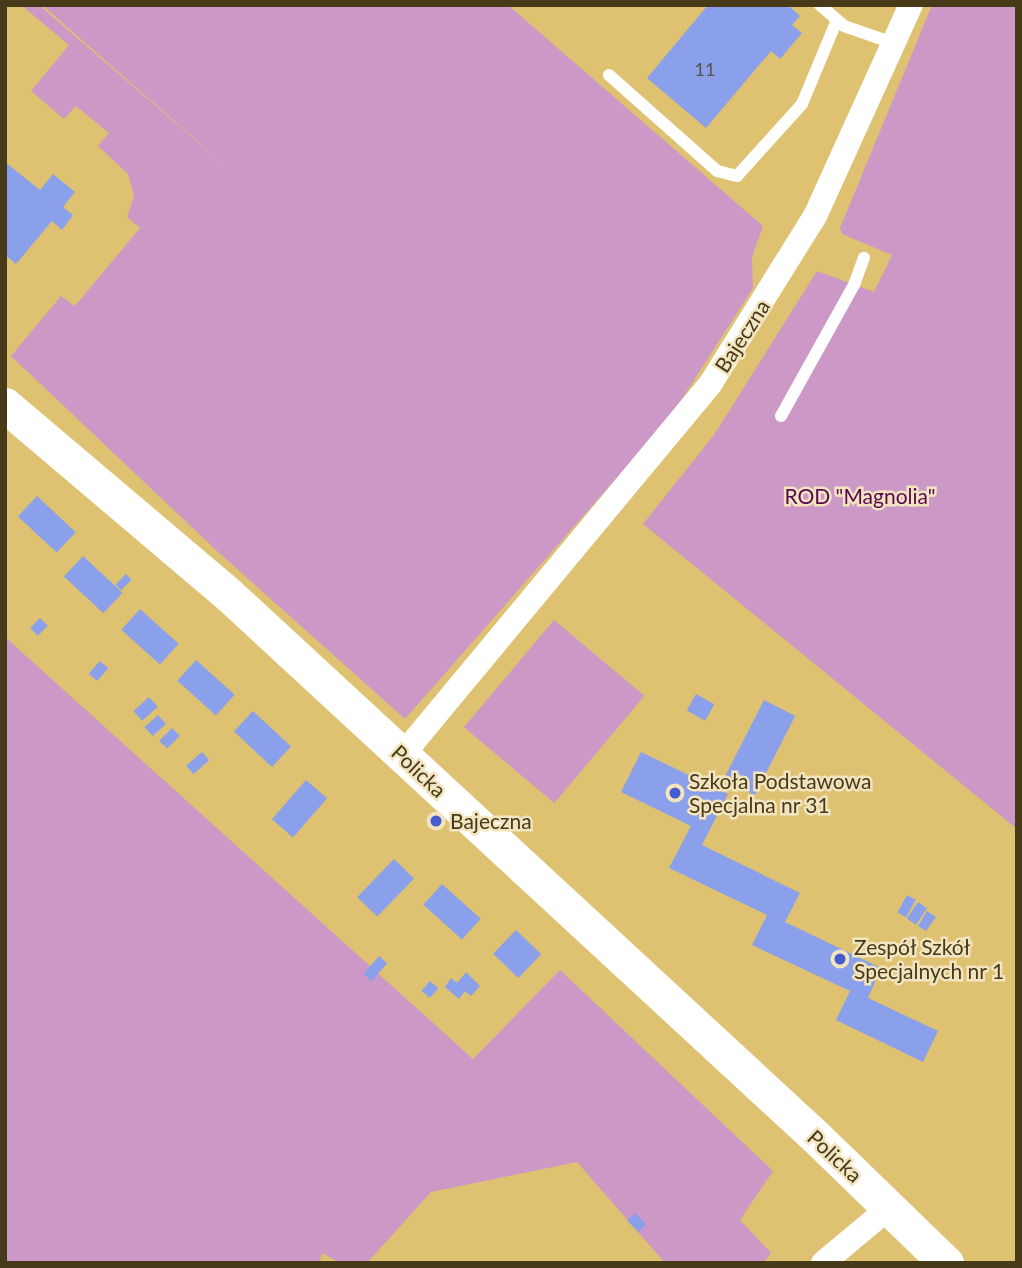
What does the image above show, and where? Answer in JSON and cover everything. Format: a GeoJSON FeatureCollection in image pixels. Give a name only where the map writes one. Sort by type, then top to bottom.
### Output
{"type":"FeatureCollection","features":[{"type":"Feature","properties":{"kind":"street","name":"Bajeczna"},"geometry":{"type":"LineString","coordinates":[[405,758],[414,741],[710,383],[807,232],[896,44],[911,5]]}},
{"type":"Feature","properties":{"kind":"street","name":"Policka"},"geometry":{"type":"LineString","coordinates":[[5,405],[192,562],[890,1207],[946,1263]]}},
{"type":"Feature","properties":{"kind":"street"},"geometry":{"type":"LineString","coordinates":[[822,1263],[890,1207]]}},
{"type":"Feature","properties":{"kind":"lane"},"geometry":{"type":"LineString","coordinates":[[820,5],[837,20],[896,44]]}},
{"type":"Feature","properties":{"kind":"lane"},"geometry":{"type":"LineString","coordinates":[[609,75],[717,171],[729,178],[737,176],[802,104],[837,20]]}},
{"type":"Feature","properties":{"kind":"lane"},"geometry":{"type":"LineString","coordinates":[[781,416],[854,285],[864,258]]}},
{"type":"Feature","properties":{"kind":"green space"},"geometry":{"type":"Polygon","coordinates":[[[21,5],[39,5],[245,183],[42,5],[508,5],[763,226],[752,257],[753,288],[671,416],[405,719],[217,551],[11,356],[61,296],[75,306],[140,228],[127,217],[134,196],[128,174],[98,146],[109,133],[76,106],[64,119],[31,91],[69,45],[21,5]]]}},
{"type":"Feature","properties":{"kind":"green space","name":"ROD \"Magnolia\""},"geometry":{"type":"Polygon","coordinates":[[[932,5],[1017,5],[1017,829],[643,524],[714,435],[817,271],[874,292],[892,255],[842,234],[840,228],[932,5]]]}},
{"type":"Feature","properties":{"kind":"green space"},"geometry":{"type":"Polygon","coordinates":[[[554,620],[644,696],[554,803],[464,727],[554,620]]]}},
{"type":"Feature","properties":{"kind":"green space"},"geometry":{"type":"Polygon","coordinates":[[[5,637],[473,1059],[560,970],[773,1171],[740,1220],[771,1253],[763,1263],[665,1263],[577,1162],[431,1192],[367,1263],[340,1263],[322,1253],[319,1263],[5,1263],[5,637]]]}},
{"type":"Feature","properties":{"kind":"building"},"geometry":{"type":"Polygon","coordinates":[[[708,5],[788,5],[800,16],[792,25],[802,33],[780,59],[771,51],[706,128],[647,78],[708,5]]]}},
{"type":"Feature","properties":{"kind":"building"},"geometry":{"type":"Polygon","coordinates":[[[5,162],[40,190],[53,174],[75,192],[63,207],[73,215],[62,230],[52,221],[16,264],[5,255],[5,162]]]}},
{"type":"Feature","properties":{"kind":"building"},"geometry":{"type":"Polygon","coordinates":[[[37,496],[76,532],[57,553],[18,516],[37,496]]]}},
{"type":"Feature","properties":{"kind":"building"},"geometry":{"type":"Polygon","coordinates":[[[83,556],[122,593],[103,613],[64,576],[83,556]]]}},
{"type":"Feature","properties":{"kind":"building"},"geometry":{"type":"Polygon","coordinates":[[[126,574],[132,580],[121,590],[115,585],[126,574]]]}},
{"type":"Feature","properties":{"kind":"building"},"geometry":{"type":"Polygon","coordinates":[[[140,609],[179,644],[160,665],[121,630],[140,609]]]}},
{"type":"Feature","properties":{"kind":"building"},"geometry":{"type":"Polygon","coordinates":[[[40,618],[48,626],[38,636],[30,628],[40,618]]]}},
{"type":"Feature","properties":{"kind":"building"},"geometry":{"type":"Polygon","coordinates":[[[196,660],[235,695],[216,716],[177,681],[196,660]]]}},
{"type":"Feature","properties":{"kind":"building"},"geometry":{"type":"Polygon","coordinates":[[[100,661],[108,668],[97,681],[89,674],[100,661]]]}},
{"type":"Feature","properties":{"kind":"building"},"geometry":{"type":"Polygon","coordinates":[[[696,694],[714,704],[705,721],[687,711],[696,694]]]}},
{"type":"Feature","properties":{"kind":"building"},"geometry":{"type":"Polygon","coordinates":[[[149,697],[158,707],[142,721],[133,711],[149,697]]]}},
{"type":"Feature","properties":{"kind":"building"},"geometry":{"type":"Polygon","coordinates":[[[764,700],[795,716],[755,795],[724,779],[764,700]]]}},
{"type":"Feature","properties":{"kind":"building"},"geometry":{"type":"Polygon","coordinates":[[[253,711],[291,746],[272,767],[234,731],[253,711]]]}},
{"type":"Feature","properties":{"kind":"building"},"geometry":{"type":"Polygon","coordinates":[[[158,715],[166,724],[153,736],[145,727],[158,715]]]}},
{"type":"Feature","properties":{"kind":"building"},"geometry":{"type":"Polygon","coordinates":[[[172,728],[180,736],[167,749],[159,741],[172,728]]]}},
{"type":"Feature","properties":{"kind":"building"},"geometry":{"type":"Polygon","coordinates":[[[202,752],[209,760],[193,774],[186,766],[202,752]]]}},
{"type":"Feature","properties":{"kind":"building"},"geometry":{"type":"Polygon","coordinates":[[[641,752],[728,794],[702,845],[800,893],[785,922],[881,968],[868,998],[938,1031],[923,1062],[836,1020],[850,991],[752,945],[767,915],[669,868],[691,826],[621,792],[641,752]]]}},
{"type":"Feature","properties":{"kind":"building"},"geometry":{"type":"Polygon","coordinates":[[[306,780],[327,798],[293,838],[272,819],[306,780]]]}},
{"type":"Feature","properties":{"kind":"building"},"geometry":{"type":"Polygon","coordinates":[[[394,859],[414,878],[377,917],[357,897],[394,859]]]}},
{"type":"Feature","properties":{"kind":"building"},"geometry":{"type":"Polygon","coordinates":[[[442,884],[481,919],[462,940],[423,905],[442,884]]]}},
{"type":"Feature","properties":{"kind":"building"},"geometry":{"type":"Polygon","coordinates":[[[907,895],[916,900],[906,917],[897,912],[907,895]]]}},
{"type":"Feature","properties":{"kind":"building"},"geometry":{"type":"Polygon","coordinates":[[[918,902],[927,908],[916,925],[907,919],[918,902]]]}},
{"type":"Feature","properties":{"kind":"building"},"geometry":{"type":"Polygon","coordinates":[[[927,911],[936,917],[926,931],[918,926],[927,911]]]}},
{"type":"Feature","properties":{"kind":"building"},"geometry":{"type":"Polygon","coordinates":[[[516,930],[541,954],[518,978],[493,954],[516,930]]]}},
{"type":"Feature","properties":{"kind":"building"},"geometry":{"type":"Polygon","coordinates":[[[379,956],[387,963],[372,981],[363,974],[379,956]]]}},
{"type":"Feature","properties":{"kind":"building"},"geometry":{"type":"Polygon","coordinates":[[[466,972],[480,986],[471,996],[465,991],[459,999],[445,987],[451,978],[457,983],[466,972]]]}},
{"type":"Feature","properties":{"kind":"building"},"geometry":{"type":"Polygon","coordinates":[[[430,981],[438,988],[430,998],[421,991],[430,981]]]}},
{"type":"Feature","properties":{"kind":"building"},"geometry":{"type":"Polygon","coordinates":[[[635,1213],[646,1224],[639,1232],[627,1221],[635,1213]]]}},
{"type":"Feature","properties":{"kind":"place","name":"Szkoła Podstawowa Specjalna nr 31"},"geometry":{"type":"Point","coordinates":[675,793]}},
{"type":"Feature","properties":{"kind":"place","name":"Bajeczna"},"geometry":{"type":"Point","coordinates":[436,821]}},
{"type":"Feature","properties":{"kind":"place","name":"Zespół Szkół Specjalnych nr 1"},"geometry":{"type":"Point","coordinates":[840,959]}}]}
